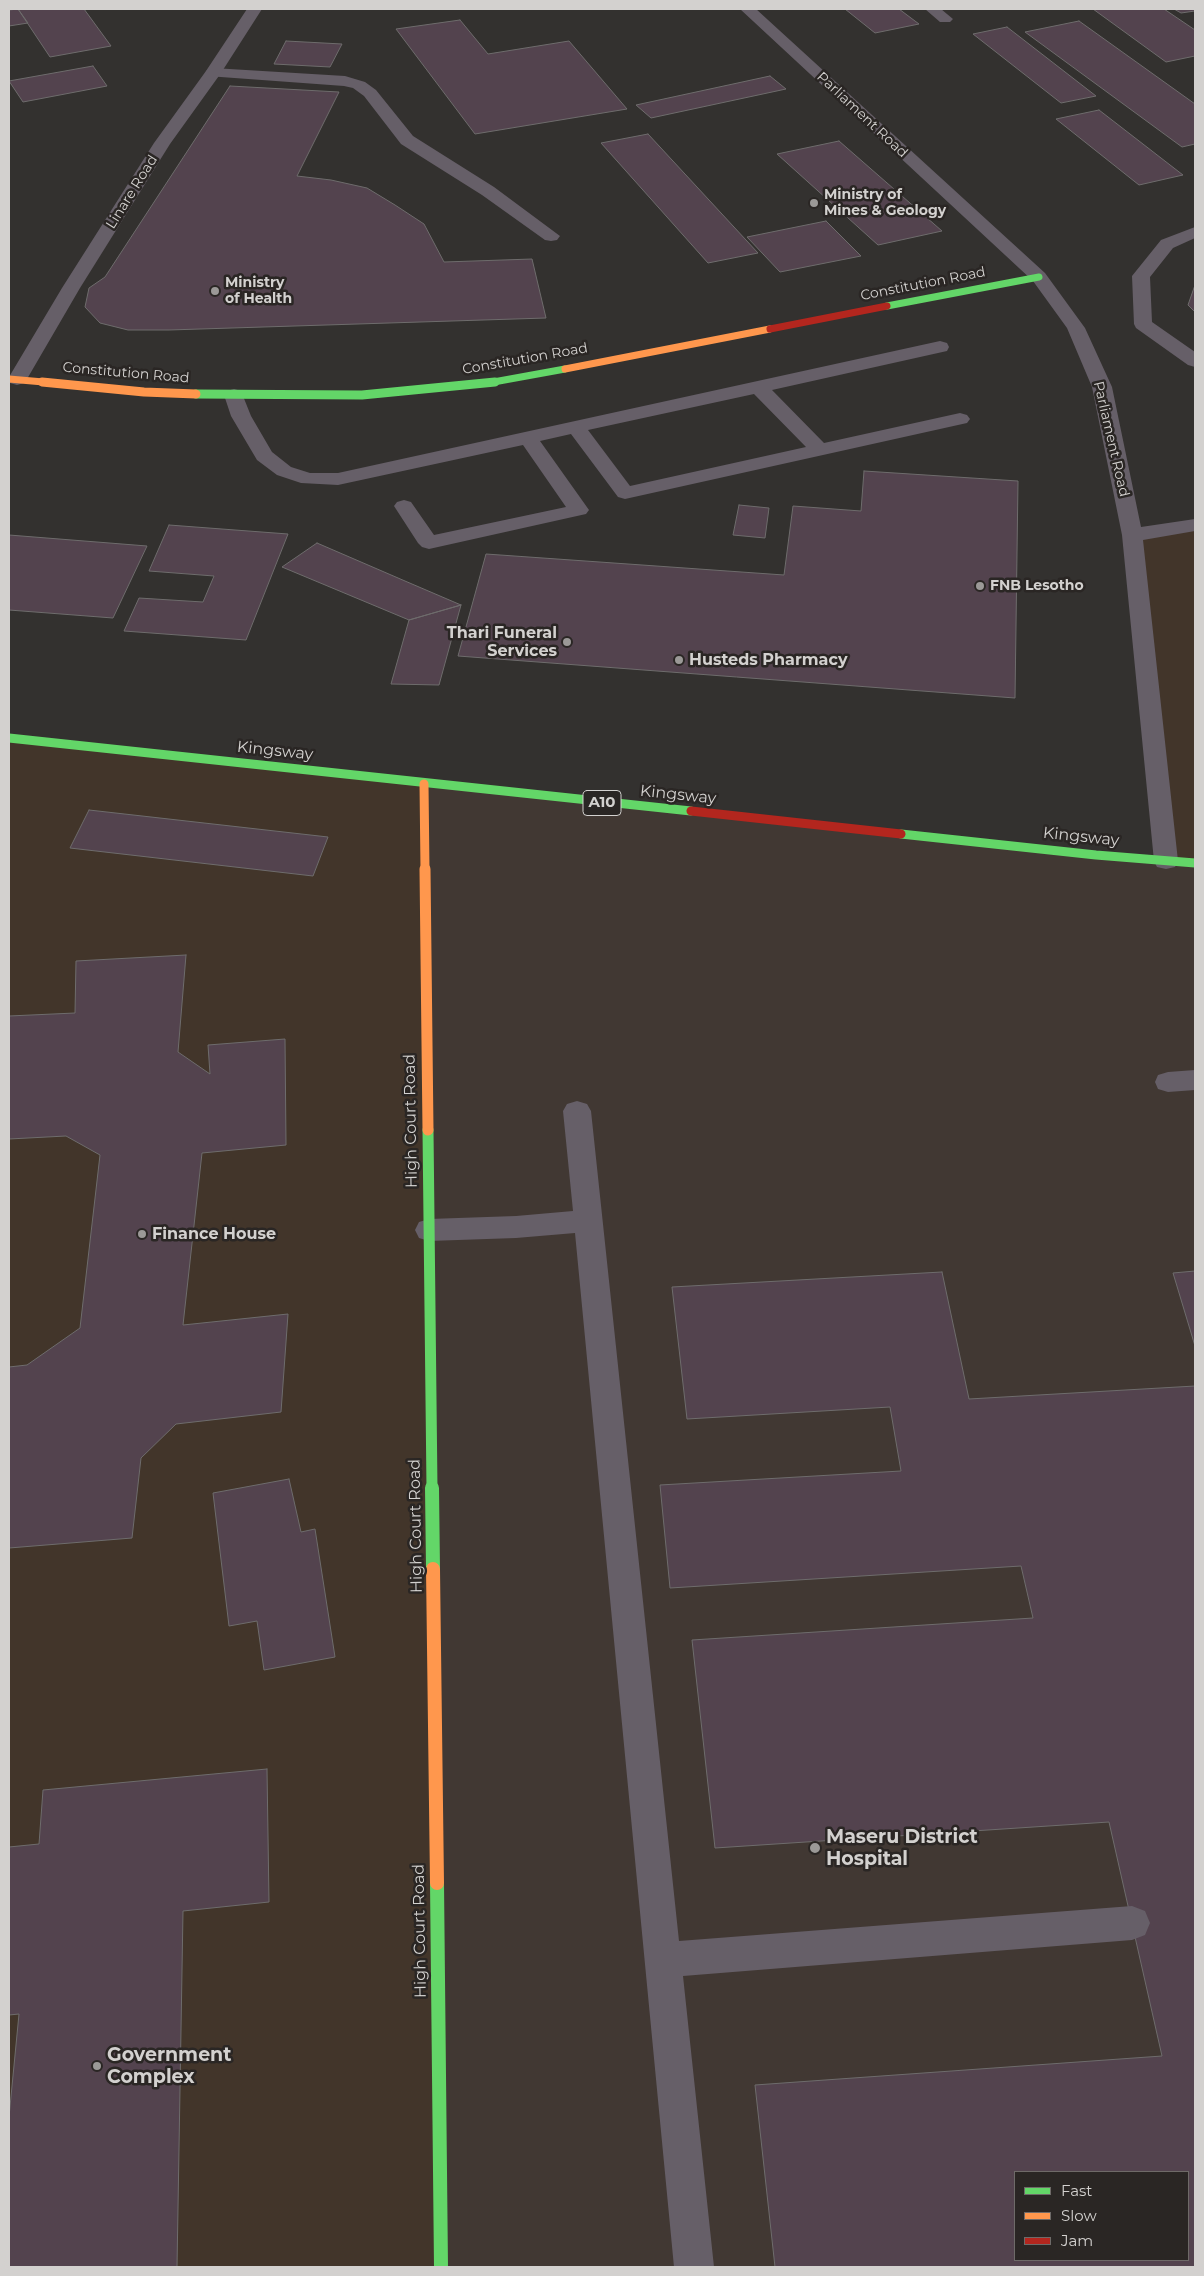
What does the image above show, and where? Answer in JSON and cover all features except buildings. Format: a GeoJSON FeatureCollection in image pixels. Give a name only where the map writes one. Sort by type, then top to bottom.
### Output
{"type":"FeatureCollection","features":[{"type":"Feature","properties":{"kind":"street","name":"Linare Road"},"geometry":{"type":"LineString","coordinates":[[13,379],[162,143],[212,73],[254,9]]}},
{"type":"Feature","properties":{"kind":"street","name":"Parliament Road"},"geometry":{"type":"LineString","coordinates":[[747,9],[1039,277],[1076,328],[1102,387],[1132,535],[1166,861]]}},
{"type":"Feature","properties":{"kind":"street"},"geometry":{"type":"LineString","coordinates":[[932,9],[945,19]]}},
{"type":"Feature","properties":{"kind":"street"},"geometry":{"type":"LineString","coordinates":[[212,73],[345,80],[359,85],[370,93],[407,140],[488,191],[550,236]]}},
{"type":"Feature","properties":{"kind":"street"},"geometry":{"type":"LineString","coordinates":[[1195,232],[1166,244],[1141,276],[1143,324],[1195,361]]}},
{"type":"Feature","properties":{"kind":"street","name":"Constitution Road"},"geometry":{"type":"LineString","coordinates":[[13,379],[144,392],[234,396],[362,395],[485,384],[1039,277]]}},
{"type":"Feature","properties":{"kind":"street"},"geometry":{"type":"LineString","coordinates":[[234,396],[241,416],[264,456],[284,472],[308,479],[338,479],[940,347]]}},
{"type":"Feature","properties":{"kind":"street"},"geometry":{"type":"LineString","coordinates":[[759,387],[820,450]]}},
{"type":"Feature","properties":{"kind":"street"},"geometry":{"type":"LineString","coordinates":[[576,428],[625,493],[960,419]]}},
{"type":"Feature","properties":{"kind":"street"},"geometry":{"type":"LineString","coordinates":[[404,506],[429,543],[579,510],[528,438]]}},
{"type":"Feature","properties":{"kind":"street"},"geometry":{"type":"LineString","coordinates":[[1132,535],[1195,525]]}},
{"type":"Feature","properties":{"kind":"street","name":"Kingsway"},"geometry":{"type":"LineString","coordinates":[[9,738],[424,784],[1166,861],[1195,862]]}},
{"type":"Feature","properties":{"kind":"street","name":"High Court Road"},"geometry":{"type":"LineString","coordinates":[[424,784],[441,2267]]}},
{"type":"Feature","properties":{"kind":"street"},"geometry":{"type":"LineString","coordinates":[[1168,1082],[1195,1080]]}},
{"type":"Feature","properties":{"kind":"street"},"geometry":{"type":"LineString","coordinates":[[577,1111],[694,2267]]}},
{"type":"Feature","properties":{"kind":"street"},"geometry":{"type":"LineString","coordinates":[[428,1230],[516,1228],[588,1221]]}},
{"type":"Feature","properties":{"kind":"street"},"geometry":{"type":"LineString","coordinates":[[663,1960],[1132,1924]]}},
{"type":"Feature","properties":{"kind":"shaded area"},"geometry":{"type":"Polygon","coordinates":[[[1195,525],[1195,863],[1166,861],[1132,535],[1195,525]]]}},
{"type":"Feature","properties":{"kind":"shaded area"},"geometry":{"type":"Polygon","coordinates":[[[9,738],[424,784],[441,2267],[9,2267],[9,738]]]}},
{"type":"Feature","properties":{"kind":"shaded area","name":"Maseru District Hospital"},"geometry":{"type":"Polygon","coordinates":[[[424,784],[1195,863],[1195,2267],[441,2267],[424,784]]]}},
{"type":"Feature","properties":{"kind":"traffic: fast"},"geometry":{"type":"LineString","coordinates":[[887,306],[1039,277]]}},
{"type":"Feature","properties":{"kind":"traffic: fast"},"geometry":{"type":"LineString","coordinates":[[196,394],[362,395],[485,384],[565,369]]}},
{"type":"Feature","properties":{"kind":"traffic: fast"},"geometry":{"type":"LineString","coordinates":[[9,738],[691,811]]}},
{"type":"Feature","properties":{"kind":"traffic: fast"},"geometry":{"type":"LineString","coordinates":[[901,834],[1096,855],[1195,863]]}},
{"type":"Feature","properties":{"kind":"traffic: fast"},"geometry":{"type":"LineString","coordinates":[[428,1130],[433,1569]]}},
{"type":"Feature","properties":{"kind":"traffic: fast"},"geometry":{"type":"LineString","coordinates":[[437,1883],[441,2267]]}},
{"type":"Feature","properties":{"kind":"traffic: slow"},"geometry":{"type":"LineString","coordinates":[[565,369],[770,329]]}},
{"type":"Feature","properties":{"kind":"traffic: slow"},"geometry":{"type":"LineString","coordinates":[[9,379],[144,392],[196,394]]}},
{"type":"Feature","properties":{"kind":"traffic: slow"},"geometry":{"type":"LineString","coordinates":[[424,784],[428,1130]]}},
{"type":"Feature","properties":{"kind":"traffic: slow"},"geometry":{"type":"LineString","coordinates":[[433,1569],[437,1883]]}},
{"type":"Feature","properties":{"kind":"traffic: jam"},"geometry":{"type":"LineString","coordinates":[[770,329],[887,306]]}},
{"type":"Feature","properties":{"kind":"traffic: jam"},"geometry":{"type":"LineString","coordinates":[[691,811],[901,834]]}},
{"type":"Feature","properties":{"kind":"place","name":"Ministry of Mines & Geology"},"geometry":{"type":"Point","coordinates":[814,203]}},
{"type":"Feature","properties":{"kind":"place","name":"Ministry of Health"},"geometry":{"type":"Point","coordinates":[215,291]}},
{"type":"Feature","properties":{"kind":"place","name":"FNB Lesotho"},"geometry":{"type":"Point","coordinates":[980,586]}},
{"type":"Feature","properties":{"kind":"place","name":"Thari Funeral Services"},"geometry":{"type":"Point","coordinates":[567,642]}},
{"type":"Feature","properties":{"kind":"place","name":"Husteds Pharmacy"},"geometry":{"type":"Point","coordinates":[679,660]}},
{"type":"Feature","properties":{"kind":"place","name":"Finance House"},"geometry":{"type":"Point","coordinates":[142,1234]}},
{"type":"Feature","properties":{"kind":"place","name":"Maseru District Hospital"},"geometry":{"type":"Point","coordinates":[815,1848]}},
{"type":"Feature","properties":{"kind":"place","name":"Government Complex"},"geometry":{"type":"Point","coordinates":[97,2066]}}]}
